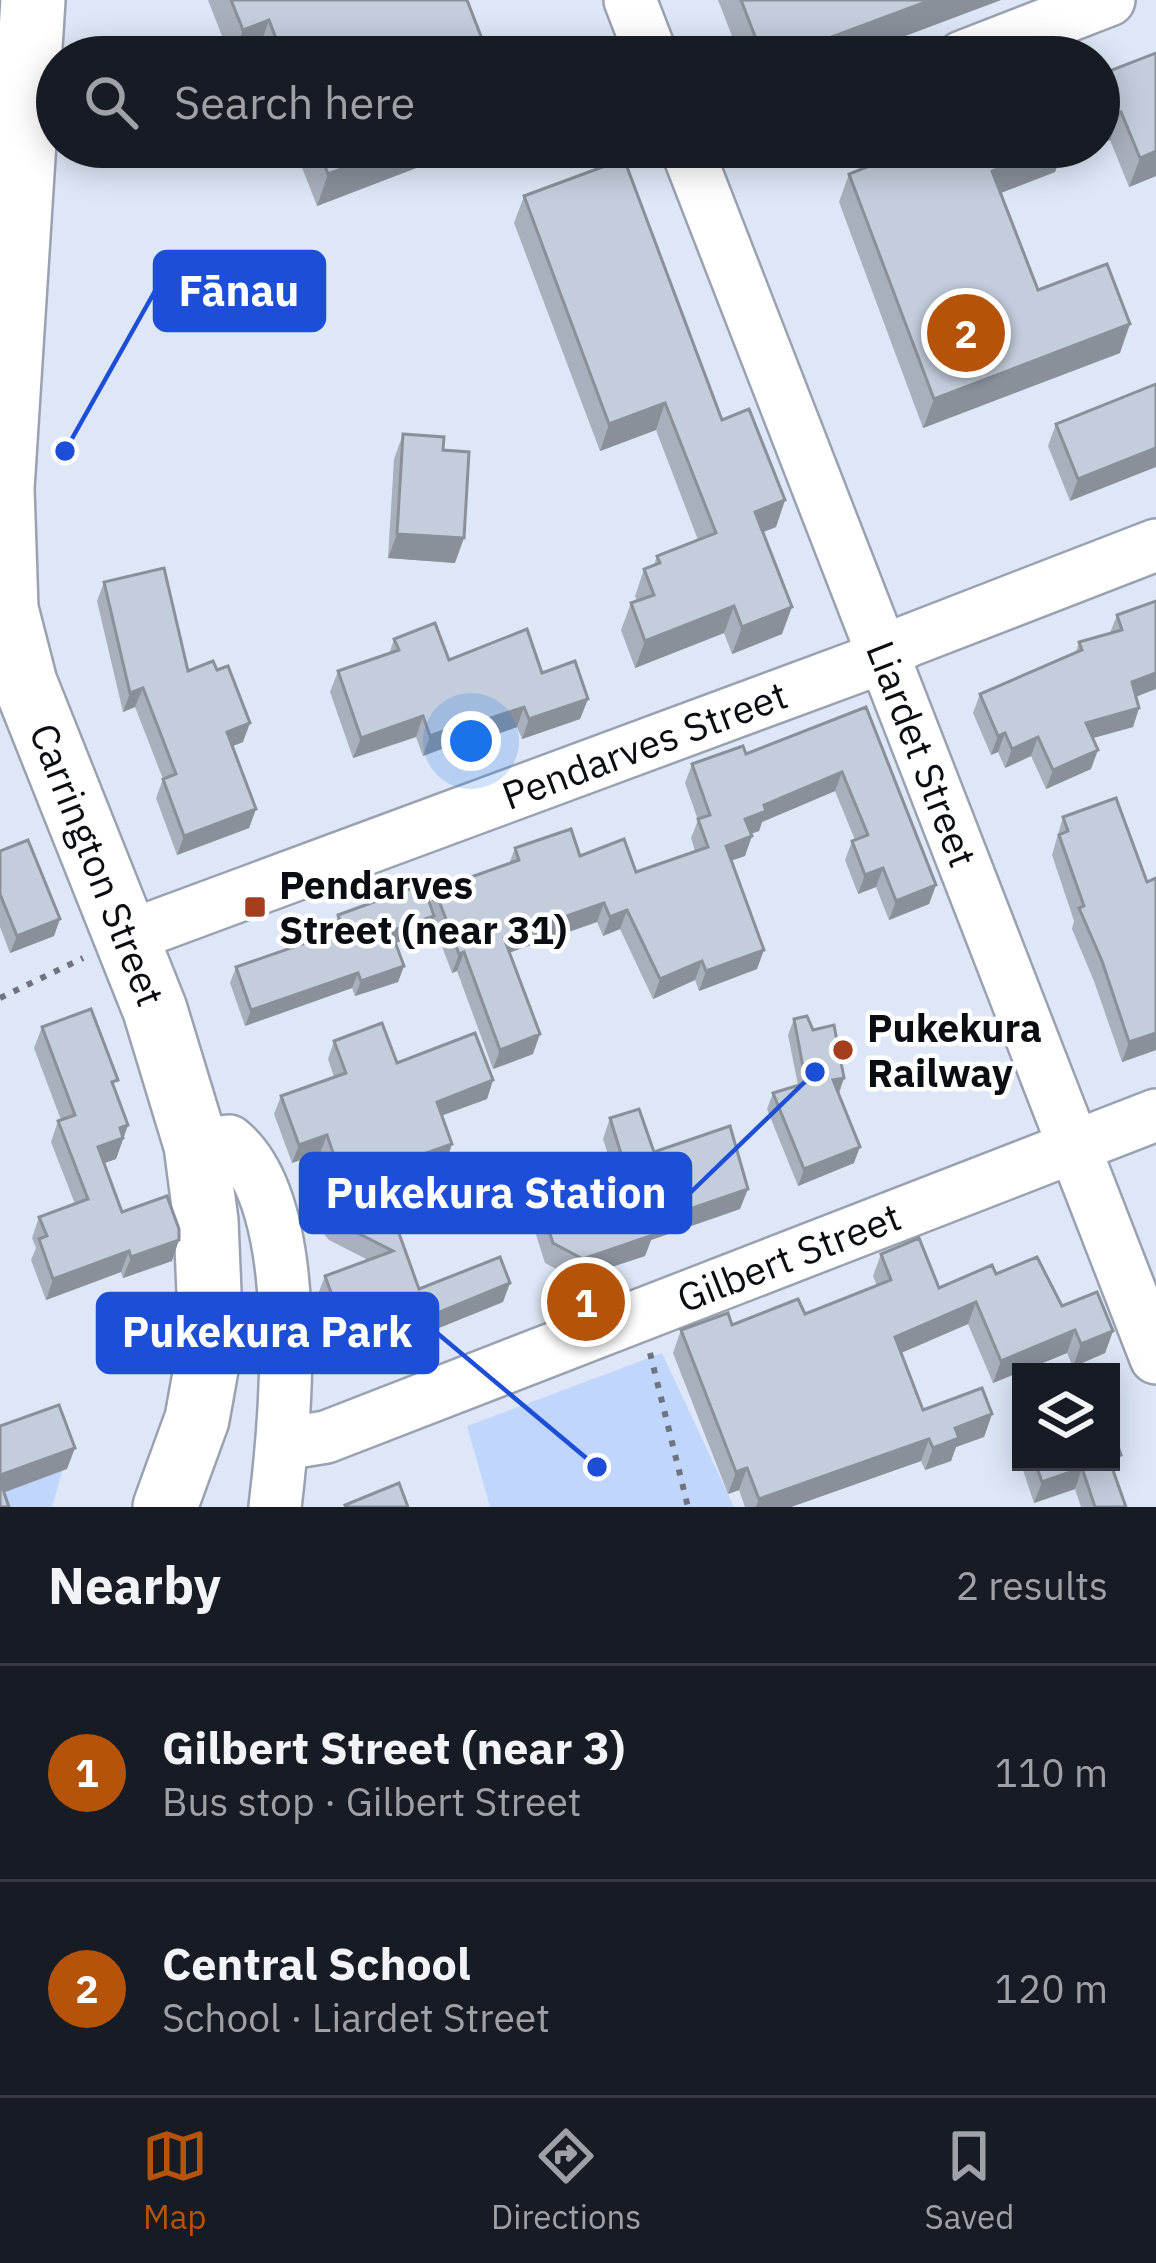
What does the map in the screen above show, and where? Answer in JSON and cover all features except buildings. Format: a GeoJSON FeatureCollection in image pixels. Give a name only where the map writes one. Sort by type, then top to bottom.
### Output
{"type":"FeatureCollection","features":[{"type":"Feature","properties":{"kind":"main road","name":"Carrington Street"},"geometry":{"type":"LineString","coordinates":[[33,0],[2,488],[6,609],[25,683],[127,937],[170,1055],[196,1145],[206,1221],[211,1341],[197,1419],[165,1507]]}},
{"type":"Feature","properties":{"kind":"street"},"geometry":{"type":"LineString","coordinates":[[630,0],[644,36]]}},
{"type":"Feature","properties":{"kind":"street"},"geometry":{"type":"LineString","coordinates":[[1016,36],[1109,0]]}},
{"type":"Feature","properties":{"kind":"street","name":"Liardet Street"},"geometry":{"type":"LineString","coordinates":[[709,168],[883,653],[1156,1358]]}},
{"type":"Feature","properties":{"kind":"street","name":"Pendarves Street"},"geometry":{"type":"LineString","coordinates":[[127,937],[859,666],[1156,544]]}},
{"type":"Feature","properties":{"kind":"street","name":"Gilbert Street"},"geometry":{"type":"LineString","coordinates":[[283,1444],[326,1437],[1156,1115]]}},
{"type":"Feature","properties":{"kind":"street"},"geometry":{"type":"LineString","coordinates":[[196,1145],[229,1141],[245,1154],[263,1189],[286,1323],[283,1444],[274,1507]]}},
{"type":"Feature","properties":{"kind":"path"},"geometry":{"type":"LineString","coordinates":[[0,998],[127,937]]}},
{"type":"Feature","properties":{"kind":"path"},"geometry":{"type":"LineString","coordinates":[[640,1314],[688,1507]]}},
{"type":"Feature","properties":{"kind":"shaded area"},"geometry":{"type":"Polygon","coordinates":[[[662,1353],[734,1507],[490,1507],[467,1426],[662,1353]]]}},
{"type":"Feature","properties":{"kind":"shaded area"},"geometry":{"type":"Polygon","coordinates":[[[64,1465],[52,1507],[0,1507],[0,1486],[64,1465]]]}},
{"type":"Feature","properties":{"kind":"place","name":"Central School"},"geometry":{"type":"Point","coordinates":[966,333]}},
{"type":"Feature","properties":{"kind":"place","name":"Fānau"},"geometry":{"type":"Point","coordinates":[65,451]}},
{"type":"Feature","properties":{"kind":"place","name":"Pendarves Street (near 31)"},"geometry":{"type":"Point","coordinates":[255,907]}},
{"type":"Feature","properties":{"kind":"place","name":"Pukekura Railway"},"geometry":{"type":"Point","coordinates":[843,1050]}},
{"type":"Feature","properties":{"kind":"place","name":"Pukekura Station"},"geometry":{"type":"Point","coordinates":[815,1072]}},
{"type":"Feature","properties":{"kind":"place","name":"Gilbert Street (near 3)"},"geometry":{"type":"Point","coordinates":[586,1302]}},
{"type":"Feature","properties":{"kind":"place","name":"Pukekura Park"},"geometry":{"type":"Point","coordinates":[597,1467]}}]}
